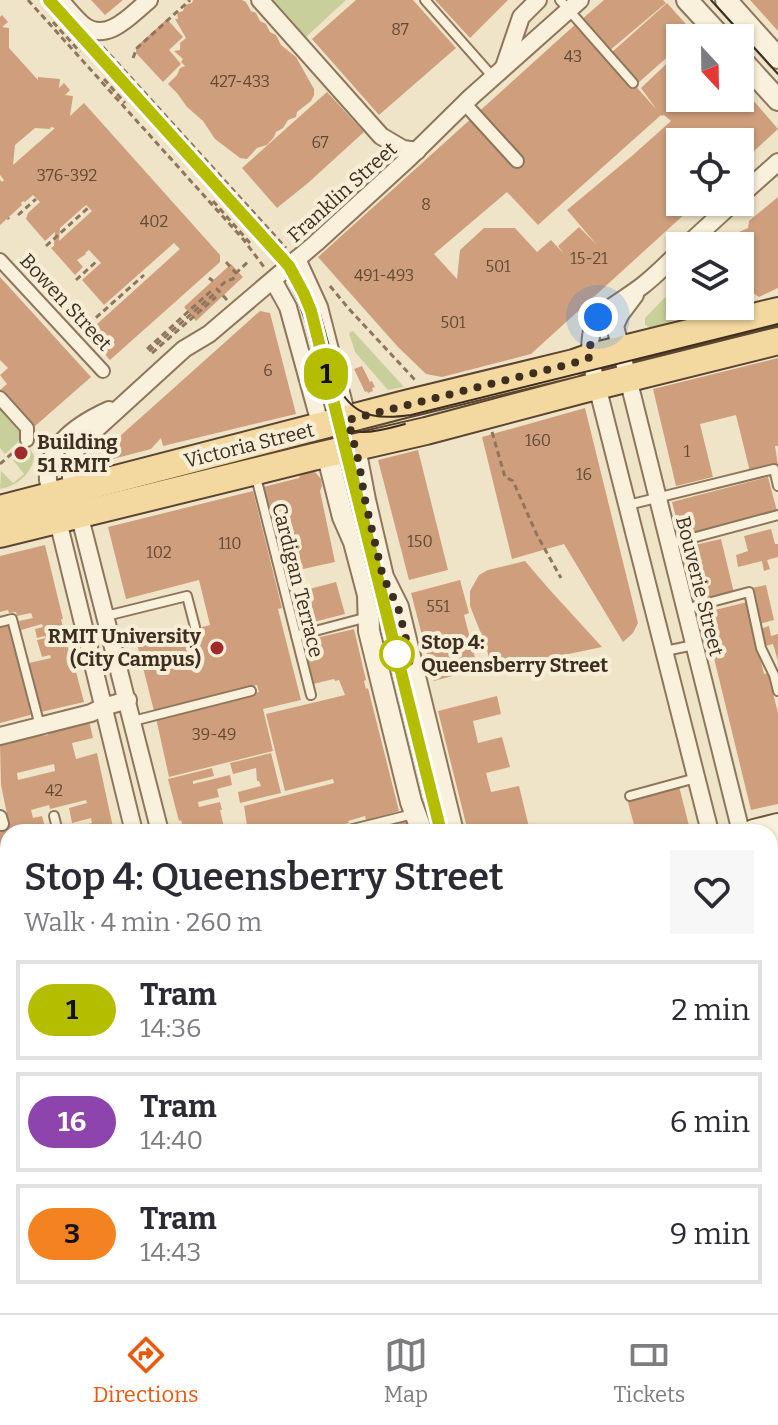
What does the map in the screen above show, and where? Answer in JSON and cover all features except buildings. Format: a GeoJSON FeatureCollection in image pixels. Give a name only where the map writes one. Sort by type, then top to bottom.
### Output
{"type":"FeatureCollection","features":[{"type":"Feature","properties":{"kind":"main road","name":"Victoria Street"},"geometry":{"type":"LineString","coordinates":[[0,534],[65,505],[321,427],[778,311]]}},
{"type":"Feature","properties":{"kind":"main road","name":"Victoria Street"},"geometry":{"type":"LineString","coordinates":[[0,509],[65,505],[255,472],[778,341]]}},
{"type":"Feature","properties":{"kind":"main road"},"geometry":{"type":"LineString","coordinates":[[348,420],[355,448]]}},
{"type":"Feature","properties":{"kind":"main road"},"geometry":{"type":"LineString","coordinates":[[321,427],[327,453]]}},
{"type":"Feature","properties":{"kind":"street"},"geometry":{"type":"LineString","coordinates":[[60,0],[83,25],[91,30],[104,31],[112,29],[149,0]]}},
{"type":"Feature","properties":{"kind":"street"},"geometry":{"type":"LineString","coordinates":[[260,0],[381,136],[403,149],[417,151]]}},
{"type":"Feature","properties":{"kind":"street","name":"Franklin Street"},"geometry":{"type":"LineString","coordinates":[[499,73],[521,17],[538,0]]}},
{"type":"Feature","properties":{"kind":"street"},"geometry":{"type":"LineString","coordinates":[[687,0],[709,24]]}},
{"type":"Feature","properties":{"kind":"street"},"geometry":{"type":"LineString","coordinates":[[726,0],[778,58]]}},
{"type":"Feature","properties":{"kind":"street","name":"Franklin Street"},"geometry":{"type":"LineString","coordinates":[[65,505],[48,469],[58,446],[83,424],[128,400],[184,349],[209,334],[273,280],[417,151],[570,3]]}},
{"type":"Feature","properties":{"kind":"street"},"geometry":{"type":"LineString","coordinates":[[754,73],[778,100]]}},
{"type":"Feature","properties":{"kind":"street"},"geometry":{"type":"LineString","coordinates":[[465,104],[517,161]]}},
{"type":"Feature","properties":{"kind":"street"},"geometry":{"type":"LineString","coordinates":[[395,143],[414,142],[445,122]]}},
{"type":"Feature","properties":{"kind":"street"},"geometry":{"type":"LineString","coordinates":[[754,183],[778,162]]}},
{"type":"Feature","properties":{"kind":"street"},"geometry":{"type":"LineString","coordinates":[[701,232],[719,216]]}},
{"type":"Feature","properties":{"kind":"street"},"geometry":{"type":"LineString","coordinates":[[297,259],[319,307],[348,420]]}},
{"type":"Feature","properties":{"kind":"street","name":"Bowen Street"},"geometry":{"type":"LineString","coordinates":[[0,260],[103,371]]}},
{"type":"Feature","properties":{"kind":"street"},"geometry":{"type":"LineString","coordinates":[[666,264],[644,285],[598,317],[589,343],[597,386],[708,824]]}},
{"type":"Feature","properties":{"kind":"street"},"geometry":{"type":"LineString","coordinates":[[273,280],[288,307],[321,427]]}},
{"type":"Feature","properties":{"kind":"street","name":"Bouverie Street"},"geometry":{"type":"LineString","coordinates":[[644,285],[615,324],[739,824]]}},
{"type":"Feature","properties":{"kind":"street"},"geometry":{"type":"LineString","coordinates":[[0,398],[27,428],[27,440]]}},
{"type":"Feature","properties":{"kind":"street"},"geometry":{"type":"LineString","coordinates":[[355,448],[383,577],[398,607],[451,824]]}},
{"type":"Feature","properties":{"kind":"street"},"geometry":{"type":"LineString","coordinates":[[327,453],[368,595],[369,631],[418,823]]}},
{"type":"Feature","properties":{"kind":"street"},"geometry":{"type":"LineString","coordinates":[[65,505],[105,613],[155,824]]}},
{"type":"Feature","properties":{"kind":"street"},"geometry":{"type":"LineString","coordinates":[[65,505],[81,616],[132,824]]}},
{"type":"Feature","properties":{"kind":"street"},"geometry":{"type":"LineString","coordinates":[[0,736],[91,713],[128,700]]}},
{"type":"Feature","properties":{"kind":"street"},"geometry":{"type":"LineString","coordinates":[[112,744],[135,729]]}},
{"type":"Feature","properties":{"kind":"lane"},"geometry":{"type":"LineString","coordinates":[[425,0],[499,73]]}},
{"type":"Feature","properties":{"kind":"lane"},"geometry":{"type":"LineString","coordinates":[[570,3],[633,83]]}},
{"type":"Feature","properties":{"kind":"lane"},"geometry":{"type":"LineString","coordinates":[[628,505],[774,469],[778,486]]}},
{"type":"Feature","properties":{"kind":"lane","name":"Cardigan Terrace"},"geometry":{"type":"LineString","coordinates":[[255,472],[311,695]]}},
{"type":"Feature","properties":{"kind":"lane"},"geometry":{"type":"LineString","coordinates":[[669,544],[778,515]]}},
{"type":"Feature","properties":{"kind":"lane"},"geometry":{"type":"LineString","coordinates":[[685,609],[749,592],[761,648],[778,691]]}},
{"type":"Feature","properties":{"kind":"lane"},"geometry":{"type":"LineString","coordinates":[[81,616],[187,596],[195,627]]}},
{"type":"Feature","properties":{"kind":"lane"},"geometry":{"type":"LineString","coordinates":[[296,636],[368,617]]}},
{"type":"Feature","properties":{"kind":"lane"},"geometry":{"type":"LineString","coordinates":[[0,622],[12,619],[40,726]]}},
{"type":"Feature","properties":{"kind":"lane"},"geometry":{"type":"LineString","coordinates":[[665,651],[694,645]]}},
{"type":"Feature","properties":{"kind":"lane"},"geometry":{"type":"LineString","coordinates":[[135,729],[251,691]]}},
{"type":"Feature","properties":{"kind":"lane"},"geometry":{"type":"LineString","coordinates":[[630,796],[697,777]]}},
{"type":"Feature","properties":{"kind":"lane"},"geometry":{"type":"LineString","coordinates":[[54,816],[56,824]]}},
{"type":"Feature","properties":{"kind":"path"},"geometry":{"type":"LineString","coordinates":[[28,0],[257,255],[273,280]]}},
{"type":"Feature","properties":{"kind":"path"},"geometry":{"type":"LineString","coordinates":[[133,58],[137,48],[190,0]]}},
{"type":"Feature","properties":{"kind":"path"},"geometry":{"type":"LineString","coordinates":[[53,22],[80,52]]}},
{"type":"Feature","properties":{"kind":"path"},"geometry":{"type":"LineString","coordinates":[[83,25],[297,259]]}},
{"type":"Feature","properties":{"kind":"path"},"geometry":{"type":"LineString","coordinates":[[114,70],[135,94]]}},
{"type":"Feature","properties":{"kind":"path"},"geometry":{"type":"LineString","coordinates":[[109,74],[130,99]]}},
{"type":"Feature","properties":{"kind":"path"},"geometry":{"type":"LineString","coordinates":[[104,79],[125,103]]}},
{"type":"Feature","properties":{"kind":"path"},"geometry":{"type":"LineString","coordinates":[[223,192],[261,234]]}},
{"type":"Feature","properties":{"kind":"path"},"geometry":{"type":"LineString","coordinates":[[218,196],[256,239]]}},
{"type":"Feature","properties":{"kind":"path"},"geometry":{"type":"LineString","coordinates":[[18,215],[36,199]]}},
{"type":"Feature","properties":{"kind":"path"},"geometry":{"type":"LineString","coordinates":[[213,201],[250,243]]}},
{"type":"Feature","properties":{"kind":"path"},"geometry":{"type":"LineString","coordinates":[[46,246],[88,208]]}},
{"type":"Feature","properties":{"kind":"path"},"geometry":{"type":"LineString","coordinates":[[76,280],[98,260]]}},
{"type":"Feature","properties":{"kind":"path"},"geometry":{"type":"LineString","coordinates":[[232,306],[217,289],[233,279],[250,260]]}},
{"type":"Feature","properties":{"kind":"path"},"geometry":{"type":"LineString","coordinates":[[226,262],[236,273]]}},
{"type":"Feature","properties":{"kind":"path"},"geometry":{"type":"LineString","coordinates":[[84,329],[100,310],[144,275]]}},
{"type":"Feature","properties":{"kind":"path"},"geometry":{"type":"LineString","coordinates":[[330,286],[422,387]]}},
{"type":"Feature","properties":{"kind":"path"},"geometry":{"type":"LineString","coordinates":[[149,351],[214,294]]}},
{"type":"Feature","properties":{"kind":"path"},"geometry":{"type":"LineString","coordinates":[[490,428],[505,477],[513,481],[537,535],[561,578]]}},
{"type":"Feature","properties":{"kind":"path"},"geometry":{"type":"LineString","coordinates":[[0,464],[27,440]]}},
{"type":"Feature","properties":{"kind":"path"},"geometry":{"type":"LineString","coordinates":[[0,455],[4,460]]}},
{"type":"Feature","properties":{"kind":"green space"},"geometry":{"type":"Polygon","coordinates":[[[273,0],[346,0],[306,37],[273,0]]]}},
{"type":"Feature","properties":{"kind":"green space"},"geometry":{"type":"Polygon","coordinates":[[[666,296],[666,320],[676,320],[651,328],[645,325],[645,318],[666,296]]]}},
{"type":"Feature","properties":{"kind":"green space"},"geometry":{"type":"Polygon","coordinates":[[[353,331],[404,387],[388,390],[355,352],[349,333],[353,331]]]}},
{"type":"Feature","properties":{"kind":"green space"},"geometry":{"type":"Polygon","coordinates":[[[0,407],[26,435],[5,454],[0,448],[0,407]]]}},
{"type":"Feature","properties":{"kind":"green space"},"geometry":{"type":"Polygon","coordinates":[[[27,449],[34,456],[27,474],[18,482],[0,489],[1,471],[13,483],[24,474],[13,460],[27,449]]]}},
{"type":"Feature","properties":{"kind":"tram line"},"geometry":{"type":"LineString","coordinates":[[49,0],[298,277],[320,314],[342,393],[348,402],[363,412],[381,417],[411,415],[778,324]]}},
{"type":"Feature","properties":{"kind":"tram line","name":"1"},"geometry":{"type":"LineString","coordinates":[[49,0],[289,266],[304,294],[311,311],[439,824]]}},
{"type":"Feature","properties":{"kind":"tram line"},"geometry":{"type":"LineString","coordinates":[[711,0],[778,74]]}},
{"type":"Feature","properties":{"kind":"tram line"},"geometry":{"type":"LineString","coordinates":[[286,276],[306,323],[431,824]]}},
{"type":"Feature","properties":{"kind":"tram line"},"geometry":{"type":"LineString","coordinates":[[330,413],[337,422],[354,431],[374,431],[405,424]]}},
{"type":"Feature","properties":{"kind":"place","name":"Building 51 RMIT"},"geometry":{"type":"Point","coordinates":[21,453]}},
{"type":"Feature","properties":{"kind":"place","name":"RMIT University (City Campus)"},"geometry":{"type":"Point","coordinates":[217,648]}},
{"type":"Feature","properties":{"kind":"place","name":"Stop 4: Queensberry Street"},"geometry":{"type":"Point","coordinates":[397,654]}},
{"type":"Feature","properties":{"kind":"route"},"geometry":{"type":"LineString","coordinates":[[397,654],[412,663],[398,607],[383,577],[348,420],[591,357],[589,343],[598,317]]}}]}
